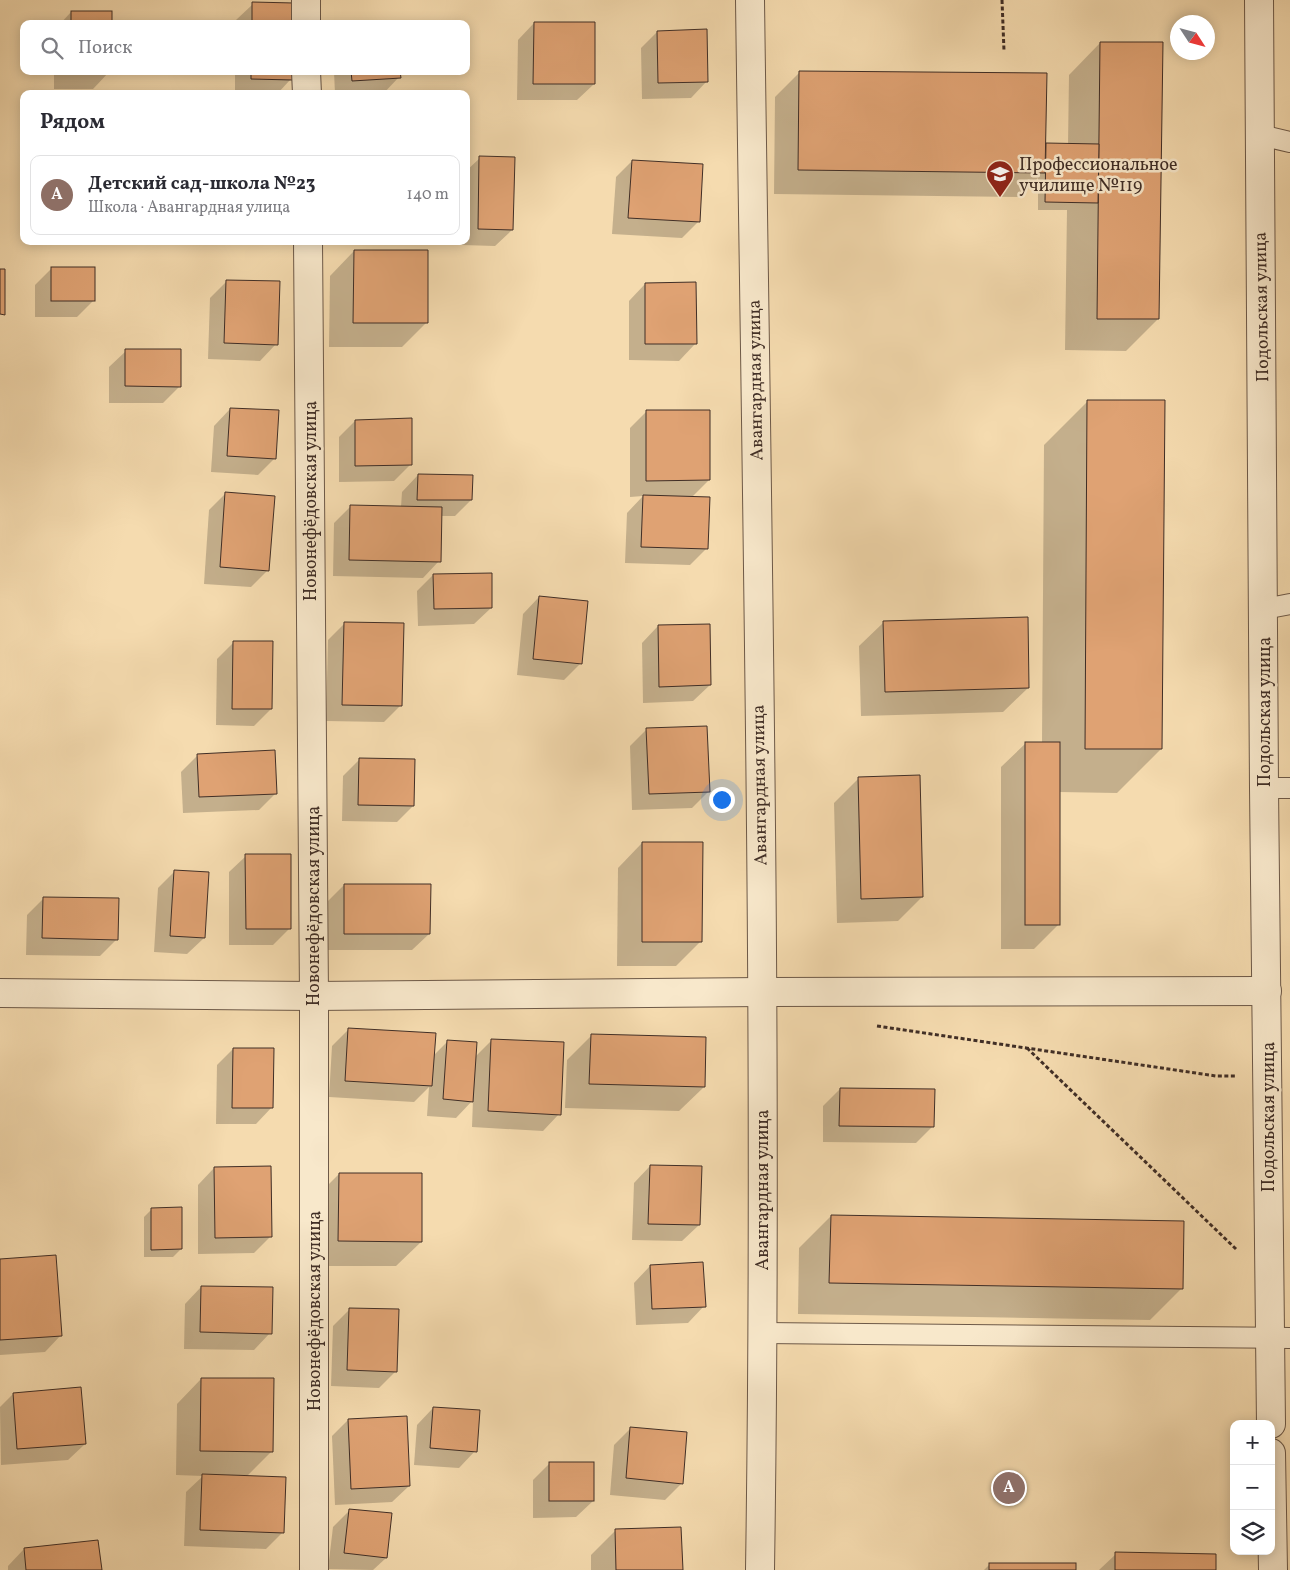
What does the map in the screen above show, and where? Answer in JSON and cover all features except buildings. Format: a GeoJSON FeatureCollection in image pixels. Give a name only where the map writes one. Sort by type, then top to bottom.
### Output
{"type":"FeatureCollection","features":[{"type":"Feature","properties":{"kind":"street"},"geometry":{"type":"LineString","coordinates":[[306,0],[306,20]]}},
{"type":"Feature","properties":{"kind":"street","name":"Авангардная улица"},"geometry":{"type":"LineString","coordinates":[[750,0],[761,992],[763,1333],[760,1570]]}},
{"type":"Feature","properties":{"kind":"street","name":"Подольская улица"},"geometry":{"type":"LineString","coordinates":[[1259,0],[1260,135],[1277,607],[1277,788],[1267,991],[1269,1280],[1280,1338],[1271,1420]]}},
{"type":"Feature","properties":{"kind":"street"},"geometry":{"type":"LineString","coordinates":[[306,75],[307,90]]}},
{"type":"Feature","properties":{"kind":"street","name":"Новонефёдовская улица"},"geometry":{"type":"LineString","coordinates":[[308,245],[314,996],[314,1570]]}},
{"type":"Feature","properties":{"kind":"street"},"geometry":{"type":"LineString","coordinates":[[0,993],[314,996],[761,992],[1267,991]]}},
{"type":"Feature","properties":{"kind":"street"},"geometry":{"type":"LineString","coordinates":[[1271,1465],[1274,1570]]}},
{"type":"Feature","properties":{"kind":"lane"},"geometry":{"type":"LineString","coordinates":[[1260,135],[1290,142]]}},
{"type":"Feature","properties":{"kind":"lane"},"geometry":{"type":"LineString","coordinates":[[763,1333],[1280,1338]]}},
{"type":"Feature","properties":{"kind":"path"},"geometry":{"type":"LineString","coordinates":[[1002,0],[1004,51]]}},
{"type":"Feature","properties":{"kind":"path"},"geometry":{"type":"LineString","coordinates":[[870,1024],[1216,1076],[1268,1075]]}},
{"type":"Feature","properties":{"kind":"path"},"geometry":{"type":"LineString","coordinates":[[1026,1048],[1269,1280]]}},
{"type":"Feature","properties":{"kind":"place","name":"Профессиональное училище №119"},"geometry":{"type":"Point","coordinates":[1000,198]}},
{"type":"Feature","properties":{"kind":"place","name":"Детский сад-школа №23"},"geometry":{"type":"Point","coordinates":[1009,1488]}}]}
